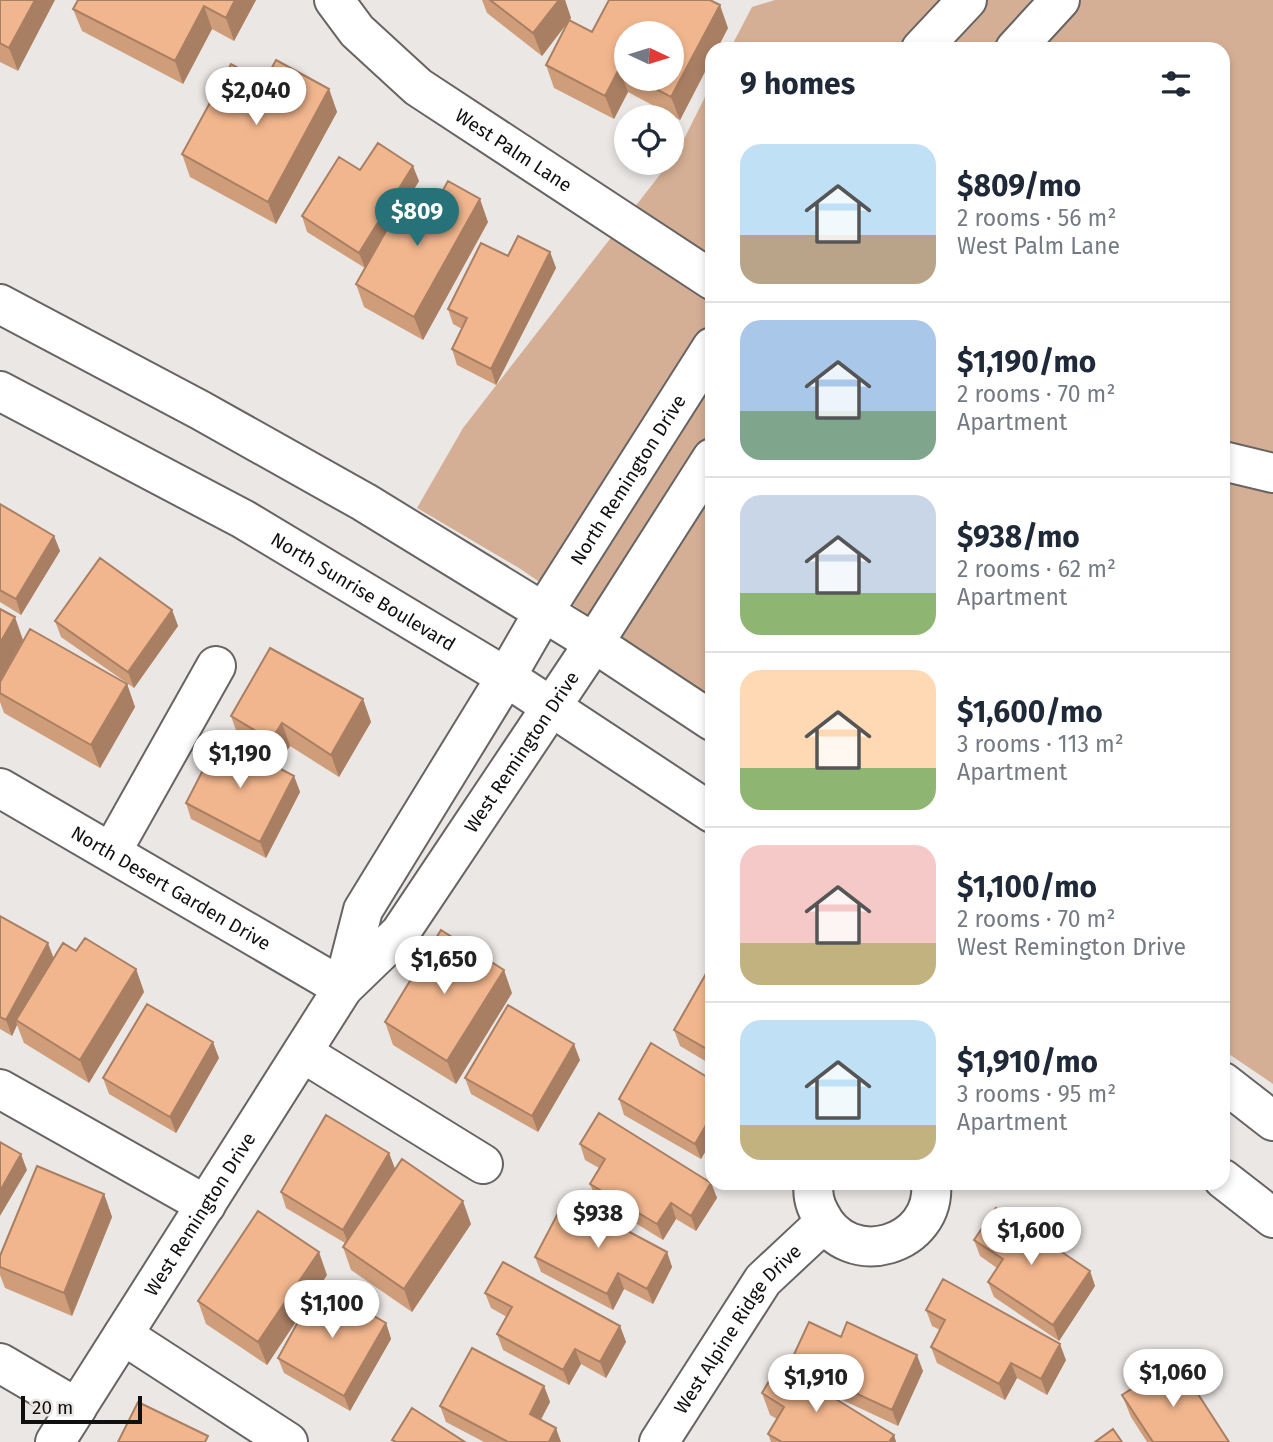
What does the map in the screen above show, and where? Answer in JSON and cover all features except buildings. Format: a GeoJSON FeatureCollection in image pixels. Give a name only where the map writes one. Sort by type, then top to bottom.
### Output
{"type":"FeatureCollection","features":[{"type":"Feature","properties":{"kind":"street","name":"West Palm Lane"},"geometry":{"type":"LineString","coordinates":[[334,0],[356,31],[418,87],[705,275]]}},
{"type":"Feature","properties":{"kind":"street"},"geometry":{"type":"LineString","coordinates":[[928,42],[967,0]]}},
{"type":"Feature","properties":{"kind":"street"},"geometry":{"type":"LineString","coordinates":[[1021,42],[1060,0]]}},
{"type":"Feature","properties":{"kind":"street"},"geometry":{"type":"LineString","coordinates":[[0,304],[364,502],[533,628],[594,643],[705,716]]}},
{"type":"Feature","properties":{"kind":"street","name":"North Remington Drive"},"geometry":{"type":"LineString","coordinates":[[533,628],[705,357]]}},
{"type":"Feature","properties":{"kind":"street","name":"North Sunrise Boulevard"},"geometry":{"type":"LineString","coordinates":[[0,391],[243,519],[506,677],[560,693],[705,807]]}},
{"type":"Feature","properties":{"kind":"street"},"geometry":{"type":"LineString","coordinates":[[1230,463],[1273,473]]}},
{"type":"Feature","properties":{"kind":"street"},"geometry":{"type":"LineString","coordinates":[[594,643],[705,469]]}},
{"type":"Feature","properties":{"kind":"street","name":"West Remington Drive"},"geometry":{"type":"LineString","coordinates":[[343,988],[363,910],[506,677],[533,628]]}},
{"type":"Feature","properties":{"kind":"street","name":"West Remington Drive"},"geometry":{"type":"LineString","coordinates":[[55,1442],[343,988],[400,933],[594,643]]}},
{"type":"Feature","properties":{"kind":"street"},"geometry":{"type":"LineString","coordinates":[[111,851],[216,666]]}},
{"type":"Feature","properties":{"kind":"street","name":"North Desert Garden Drive"},"geometry":{"type":"LineString","coordinates":[[0,788],[343,988]]}},
{"type":"Feature","properties":{"kind":"street"},"geometry":{"type":"LineString","coordinates":[[303,1052],[483,1164]]}},
{"type":"Feature","properties":{"kind":"street"},"geometry":{"type":"LineString","coordinates":[[1230,1087],[1273,1121]]}},
{"type":"Feature","properties":{"kind":"street"},"geometry":{"type":"LineString","coordinates":[[0,1089],[206,1205]]}},
{"type":"Feature","properties":{"kind":"street"},"geometry":{"type":"LineString","coordinates":[[1230,1184],[1273,1218]]}},
{"type":"Feature","properties":{"kind":"street"},"geometry":{"type":"LineString","coordinates":[[815,1190],[816,1206],[824,1223],[839,1237],[858,1246],[878,1247],[898,1242],[914,1230],[926,1214],[932,1190]]}},
{"type":"Feature","properties":{"kind":"street","name":"West Alpine Ridge Drive"},"geometry":{"type":"LineString","coordinates":[[659,1442],[763,1280],[824,1223]]}},
{"type":"Feature","properties":{"kind":"street"},"geometry":{"type":"LineString","coordinates":[[123,1335],[288,1442]]}},
{"type":"Feature","properties":{"kind":"street"},"geometry":{"type":"LineString","coordinates":[[0,1363],[77,1408]]}},
{"type":"Feature","properties":{"kind":"shaded area"},"geometry":{"type":"Polygon","coordinates":[[[775,0],[1273,0],[1273,1084],[1230,1055],[1230,42],[734,42],[752,7],[775,0]]]}},
{"type":"Feature","properties":{"kind":"shaded area"},"geometry":{"type":"Polygon","coordinates":[[[705,97],[705,695],[519,568],[417,508],[463,428],[660,175],[684,175],[684,139],[705,97]]]}}]}
